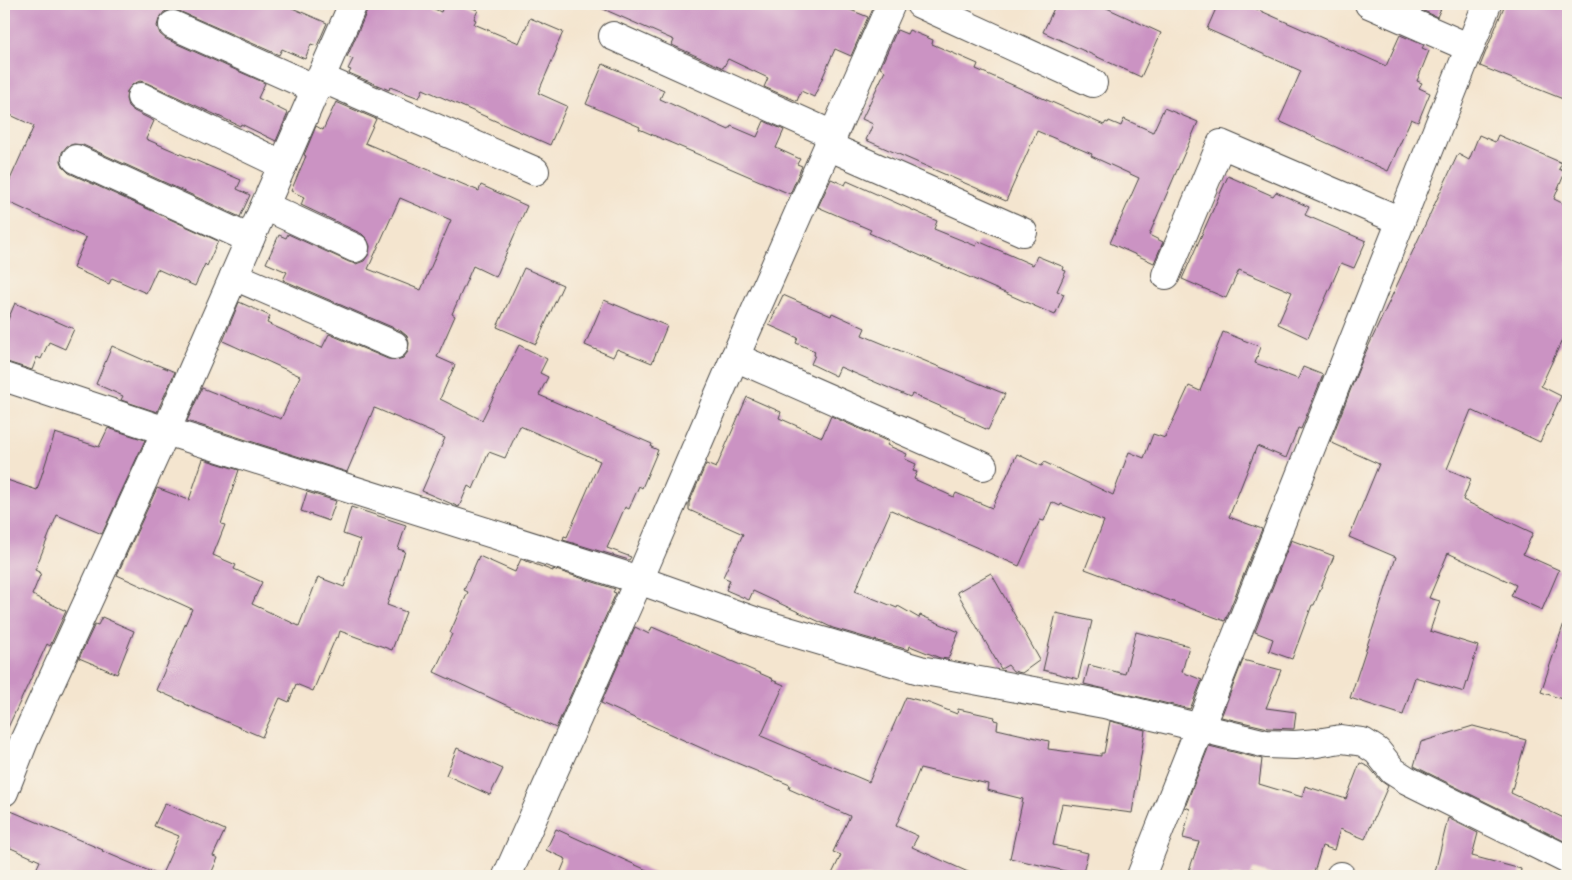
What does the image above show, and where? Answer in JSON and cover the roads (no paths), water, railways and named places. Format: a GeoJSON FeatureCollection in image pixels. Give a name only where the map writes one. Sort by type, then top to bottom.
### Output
{"type":"FeatureCollection","features":[{"type":"Feature","properties":{"kind":"street"},"geometry":{"type":"LineString","coordinates":[[507,876],[640,580],[891,4]]}},
{"type":"Feature","properties":{"kind":"street"},"geometry":{"type":"LineString","coordinates":[[920,4],[1093,83]]}},
{"type":"Feature","properties":{"kind":"street"},"geometry":{"type":"LineString","coordinates":[[1370,4],[1470,48]]}},
{"type":"Feature","properties":{"kind":"street"},"geometry":{"type":"LineString","coordinates":[[1141,876],[1487,4]]}},
{"type":"Feature","properties":{"kind":"street"},"geometry":{"type":"LineString","coordinates":[[4,792],[14,736],[166,431],[318,83],[348,5]]}},
{"type":"Feature","properties":{"kind":"street"},"geometry":{"type":"LineString","coordinates":[[173,25],[536,171]]}},
{"type":"Feature","properties":{"kind":"street"},"geometry":{"type":"LineString","coordinates":[[613,36],[1022,232]]}},
{"type":"Feature","properties":{"kind":"street"},"geometry":{"type":"LineString","coordinates":[[141,97],[283,164]]}},
{"type":"Feature","properties":{"kind":"street"},"geometry":{"type":"LineString","coordinates":[[1166,275],[1221,144],[1401,221]]}},
{"type":"Feature","properties":{"kind":"street"},"geometry":{"type":"LineString","coordinates":[[76,159],[250,239]]}},
{"type":"Feature","properties":{"kind":"street"},"geometry":{"type":"LineString","coordinates":[[265,206],[355,248]]}},
{"type":"Feature","properties":{"kind":"street"},"geometry":{"type":"LineString","coordinates":[[234,276],[394,345]]}},
{"type":"Feature","properties":{"kind":"street"},"geometry":{"type":"LineString","coordinates":[[736,357],[983,466]]}},
{"type":"Feature","properties":{"kind":"street"},"geometry":{"type":"LineString","coordinates":[[4,377],[166,431],[640,580],[757,622],[920,670],[1104,704],[1266,744],[1295,745],[1341,739],[1363,742],[1377,751],[1393,771],[1407,780],[1568,860]]}}]}
